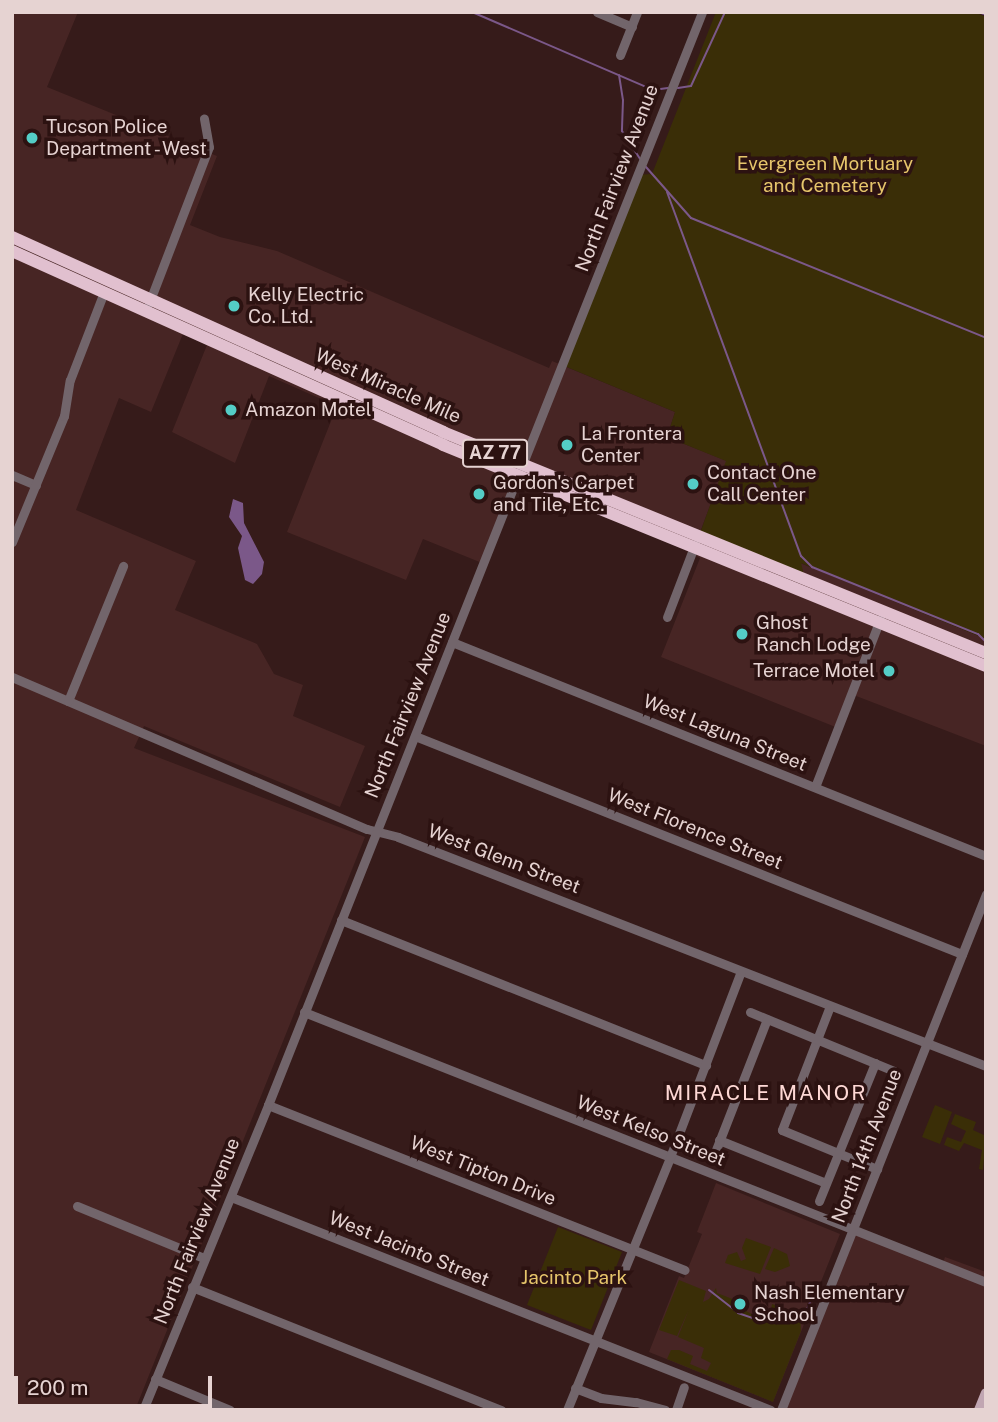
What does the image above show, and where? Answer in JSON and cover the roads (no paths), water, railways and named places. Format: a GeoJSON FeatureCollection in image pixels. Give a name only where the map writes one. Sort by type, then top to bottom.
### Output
{"type":"FeatureCollection","features":[{"type":"Feature","properties":{"kind":"highway","name":"West Miracle Mile"},"geometry":{"type":"LineString","coordinates":[[12,237],[262,365],[880,617],[986,666]]}},
{"type":"Feature","properties":{"kind":"highway","name":"West Miracle Mile"},"geometry":{"type":"LineString","coordinates":[[12,251],[104,292],[148,305],[339,385],[519,470]]}},
{"type":"Feature","properties":{"kind":"highway"},"geometry":{"type":"LineString","coordinates":[[262,365],[270,363],[327,388],[339,385]]}},
{"type":"Feature","properties":{"kind":"highway","name":"West Miracle Mile"},"geometry":{"type":"LineString","coordinates":[[880,617],[986,653]]}},
{"type":"Feature","properties":{"kind":"main road"},"geometry":{"type":"LineString","coordinates":[[979,1410],[986,1393]]}},
{"type":"Feature","properties":{"kind":"street"},"geometry":{"type":"LineString","coordinates":[[597,12],[632,27]]}},
{"type":"Feature","properties":{"kind":"street"},"geometry":{"type":"LineString","coordinates":[[620,55],[638,12]]}},
{"type":"Feature","properties":{"kind":"street","name":"North Fairview Avenue"},"geometry":{"type":"LineString","coordinates":[[143,1410],[268,1105],[702,12]]}},
{"type":"Feature","properties":{"kind":"street"},"geometry":{"type":"LineString","coordinates":[[148,305],[209,147],[204,118]]}},
{"type":"Feature","properties":{"kind":"street"},"geometry":{"type":"LineString","coordinates":[[12,542],[64,416],[70,380],[104,292]]}},
{"type":"Feature","properties":{"kind":"street"},"geometry":{"type":"LineString","coordinates":[[12,475],[36,485]]}},
{"type":"Feature","properties":{"kind":"street"},"geometry":{"type":"LineString","coordinates":[[667,617],[696,542]]}},
{"type":"Feature","properties":{"kind":"street"},"geometry":{"type":"LineString","coordinates":[[68,701],[123,566]]}},
{"type":"Feature","properties":{"kind":"street"},"geometry":{"type":"LineString","coordinates":[[815,788],[880,617]]}},
{"type":"Feature","properties":{"kind":"street","name":"West Laguna Street"},"geometry":{"type":"LineString","coordinates":[[452,642],[671,724],[815,788],[986,856]]}},
{"type":"Feature","properties":{"kind":"street","name":"West Glenn Street"},"geometry":{"type":"LineString","coordinates":[[12,677],[184,753],[377,831],[986,1066]]}},
{"type":"Feature","properties":{"kind":"street","name":"West Florence Street"},"geometry":{"type":"LineString","coordinates":[[415,736],[962,954]]}},
{"type":"Feature","properties":{"kind":"street","name":"North 14th Avenue"},"geometry":{"type":"LineString","coordinates":[[781,1410],[986,894]]}},
{"type":"Feature","properties":{"kind":"street"},"geometry":{"type":"LineString","coordinates":[[341,920],[706,1065]]}},
{"type":"Feature","properties":{"kind":"street"},"geometry":{"type":"LineString","coordinates":[[567,1410],[630,1248],[670,1157],[741,971]]}},
{"type":"Feature","properties":{"kind":"street"},"geometry":{"type":"LineString","coordinates":[[830,1006],[782,1130],[877,1169]]}},
{"type":"Feature","properties":{"kind":"street","name":"West Kelso Street"},"geometry":{"type":"LineString","coordinates":[[304,1012],[986,1282]]}},
{"type":"Feature","properties":{"kind":"street"},"geometry":{"type":"LineString","coordinates":[[750,1012],[894,1071]]}},
{"type":"Feature","properties":{"kind":"street"},"geometry":{"type":"LineString","coordinates":[[712,1160],[767,1019]]}},
{"type":"Feature","properties":{"kind":"street"},"geometry":{"type":"LineString","coordinates":[[819,1201],[875,1063]]}},
{"type":"Feature","properties":{"kind":"street","name":"West Tipton Drive"},"geometry":{"type":"LineString","coordinates":[[268,1105],[685,1270]]}},
{"type":"Feature","properties":{"kind":"street"},"geometry":{"type":"LineString","coordinates":[[719,1140],[826,1183]]}},
{"type":"Feature","properties":{"kind":"street","name":"West Jacinto Street"},"geometry":{"type":"LineString","coordinates":[[230,1197],[771,1410]]}},
{"type":"Feature","properties":{"kind":"street"},"geometry":{"type":"LineString","coordinates":[[77,1206],[205,1258]]}},
{"type":"Feature","properties":{"kind":"street"},"geometry":{"type":"LineString","coordinates":[[192,1287],[501,1410]]}},
{"type":"Feature","properties":{"kind":"street"},"geometry":{"type":"LineString","coordinates":[[155,1380],[230,1410]]}},
{"type":"Feature","properties":{"kind":"street"},"geometry":{"type":"LineString","coordinates":[[676,1410],[684,1387]]}},
{"type":"Feature","properties":{"kind":"street"},"geometry":{"type":"LineString","coordinates":[[575,1388],[601,1398],[636,1402],[665,1410]]}},
{"type":"Feature","properties":{"kind":"waterway"},"geometry":{"type":"LineString","coordinates":[[472,12],[653,90],[668,88]]}},
{"type":"Feature","properties":{"kind":"waterway"},"geometry":{"type":"LineString","coordinates":[[678,88],[691,86],[725,12]]}},
{"type":"Feature","properties":{"kind":"waterway"},"geometry":{"type":"LineString","coordinates":[[979,12],[986,15]]}},
{"type":"Feature","properties":{"kind":"waterway"},"geometry":{"type":"LineString","coordinates":[[619,75],[623,100],[622,131],[640,159]]}},
{"type":"Feature","properties":{"kind":"waterway"},"geometry":{"type":"LineString","coordinates":[[646,167],[691,218],[986,338]]}},
{"type":"Feature","properties":{"kind":"waterway"},"geometry":{"type":"LineString","coordinates":[[667,192],[801,556],[812,567],[978,634],[985,641]]}},
{"type":"Feature","properties":{"kind":"waterway"},"geometry":{"type":"LineString","coordinates":[[709,1290],[738,1313],[758,1320],[787,1323],[803,1318],[815,1291]]}},
{"type":"Feature","properties":{"kind":"place","name":"Tucson Police Department - West"},"geometry":{"type":"Point","coordinates":[32,138]}},
{"type":"Feature","properties":{"kind":"place","name":"Kelly Electric Co. Ltd."},"geometry":{"type":"Point","coordinates":[234,306]}},
{"type":"Feature","properties":{"kind":"place","name":"Amazon Motel"},"geometry":{"type":"Point","coordinates":[231,410]}},
{"type":"Feature","properties":{"kind":"place","name":"La Frontera Center"},"geometry":{"type":"Point","coordinates":[567,445]}},
{"type":"Feature","properties":{"kind":"place","name":"Contact One Call Center"},"geometry":{"type":"Point","coordinates":[693,484]}},
{"type":"Feature","properties":{"kind":"place","name":"Gordon's Carpet and Tile, Etc."},"geometry":{"type":"Point","coordinates":[479,494]}},
{"type":"Feature","properties":{"kind":"place","name":"Ghost Ranch Lodge"},"geometry":{"type":"Point","coordinates":[742,634]}},
{"type":"Feature","properties":{"kind":"place","name":"Terrace Motel"},"geometry":{"type":"Point","coordinates":[889,671]}},
{"type":"Feature","properties":{"kind":"place","name":"Nash Elementary School"},"geometry":{"type":"Point","coordinates":[740,1304]}},
{"type":"Feature","properties":{"kind":"district","name":"MIRACLE MANOR"},"geometry":{"type":"Point","coordinates":[766,1093]}},
{"type":"Feature","properties":{"kind":"park label","name":"Evergreen Mortuary and Cemetery"},"geometry":{"type":"Point","coordinates":[825,175]}},
{"type":"Feature","properties":{"kind":"park label","name":"Jacinto Park"},"geometry":{"type":"Point","coordinates":[574,1278]}}]}
